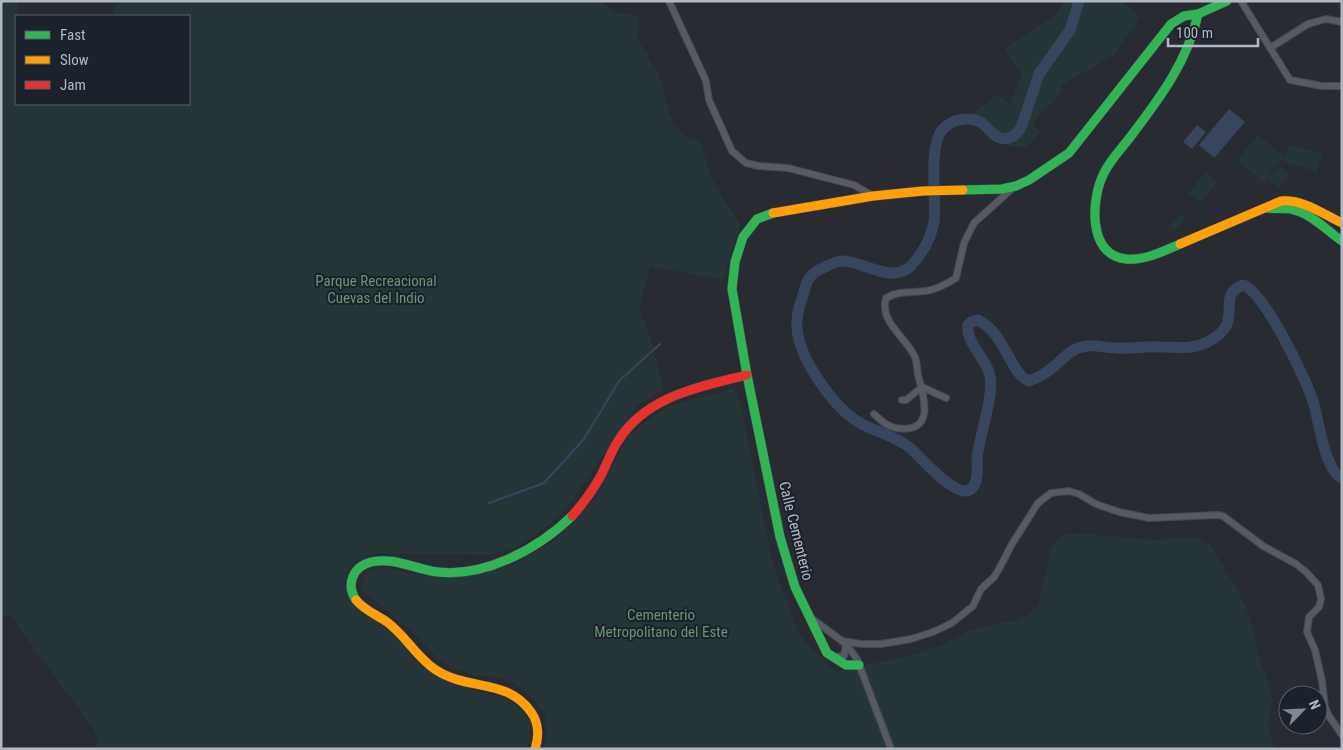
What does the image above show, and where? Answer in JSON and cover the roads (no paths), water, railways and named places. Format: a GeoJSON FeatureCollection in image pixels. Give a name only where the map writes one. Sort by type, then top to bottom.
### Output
{"type":"FeatureCollection","features":[{"type":"Feature","properties":{"kind":"street"},"geometry":{"type":"LineString","coordinates":[[669,1],[706,81],[709,100],[732,151],[746,163],[788,168],[824,177],[854,185],[873,196]]}},
{"type":"Feature","properties":{"kind":"street","name":"Calle Cementerio"},"geometry":{"type":"LineString","coordinates":[[832,657],[827,653],[795,587],[780,537],[747,375],[732,283],[737,254],[747,230],[757,219],[770,214],[873,196],[923,191],[987,190],[1015,186],[1041,173],[1069,153],[1171,24],[1184,16],[1198,14],[1227,1]]}},
{"type":"Feature","properties":{"kind":"street"},"geometry":{"type":"LineString","coordinates":[[1242,1],[1290,80],[1322,86],[1342,86]]}},
{"type":"Feature","properties":{"kind":"street"},"geometry":{"type":"LineString","coordinates":[[1198,14],[1197,22],[1184,56],[1157,99],[1104,172],[1098,185],[1094,208],[1102,244],[1110,254],[1121,259],[1134,260],[1155,254],[1267,208],[1274,203],[1291,201],[1302,204],[1340,223]]}},
{"type":"Feature","properties":{"kind":"street"},"geometry":{"type":"LineString","coordinates":[[1270,48],[1308,24],[1326,19],[1342,22]]}},
{"type":"Feature","properties":{"kind":"street"},"geometry":{"type":"LineString","coordinates":[[874,414],[887,427],[908,430],[916,427],[924,418],[926,405],[916,359],[912,350],[892,326],[886,315],[883,306],[886,298],[896,292],[927,291],[945,286],[956,278],[964,243],[974,223],[1015,186]]}},
{"type":"Feature","properties":{"kind":"street"},"geometry":{"type":"LineString","coordinates":[[1267,208],[1298,212],[1311,218],[1342,241]]}},
{"type":"Feature","properties":{"kind":"street"},"geometry":{"type":"LineString","coordinates":[[535,749],[538,738],[535,720],[525,703],[500,688],[458,680],[437,671],[426,663],[393,627],[358,603],[350,586],[353,576],[361,567],[380,561],[394,562],[417,569],[440,572],[466,570],[506,560],[530,549],[560,528],[578,509],[595,485],[616,443],[633,421],[655,405],[681,392],[747,375]]}},
{"type":"Feature","properties":{"kind":"street"},"geometry":{"type":"LineString","coordinates":[[922,387],[946,398]]}},
{"type":"Feature","properties":{"kind":"street"},"geometry":{"type":"LineString","coordinates":[[902,400],[906,400],[922,387]]}},
{"type":"Feature","properties":{"kind":"street"},"geometry":{"type":"LineString","coordinates":[[844,642],[881,644],[911,639],[952,623],[973,606],[981,589],[994,577],[1038,503],[1051,493],[1069,491],[1118,512],[1149,518],[1217,514],[1223,516],[1264,546],[1296,564],[1318,585],[1321,599],[1319,606],[1309,617],[1307,632],[1315,650],[1325,707],[1342,735]]}},
{"type":"Feature","properties":{"kind":"street"},"geometry":{"type":"LineString","coordinates":[[806,613],[822,628],[844,642],[859,665],[892,749]]}},
{"type":"Feature","properties":{"kind":"street"},"geometry":{"type":"LineString","coordinates":[[832,657],[844,656],[846,650],[844,642]]}},
{"type":"Feature","properties":{"kind":"street"},"geometry":{"type":"LineString","coordinates":[[832,657],[846,666],[859,665]]}},
{"type":"Feature","properties":{"kind":"water"},"geometry":{"type":"Polygon","coordinates":[[[1229,109],[1245,122],[1214,158],[1199,145],[1229,109]]]}},
{"type":"Feature","properties":{"kind":"water"},"geometry":{"type":"Polygon","coordinates":[[[1197,125],[1206,132],[1192,149],[1183,142],[1197,125]]]}},
{"type":"Feature","properties":{"kind":"waterway"},"geometry":{"type":"LineString","coordinates":[[1079,1],[1070,30],[1039,74],[1022,125],[1015,135],[1005,139],[998,137],[979,121],[968,119],[953,122],[944,128],[939,135],[934,158],[934,222],[926,246],[911,266],[904,271],[887,273],[851,262],[840,261],[821,269],[810,277],[797,316],[799,340],[810,366],[836,403],[855,420],[909,447],[950,485],[959,490],[967,491],[973,487],[976,480],[977,458],[991,384],[988,369],[968,332],[968,325],[971,322],[978,320],[995,334],[1017,371],[1029,381],[1047,372],[1072,351],[1081,347],[1184,348],[1202,345],[1224,330],[1229,318],[1229,302],[1232,292],[1243,285],[1252,291],[1262,303],[1293,356],[1313,401],[1326,455],[1336,473],[1342,478]]}},
{"type":"Feature","properties":{"kind":"waterway"},"geometry":{"type":"LineString","coordinates":[[489,503],[544,483],[584,439],[619,381],[660,344]]}},
{"type":"Feature","properties":{"kind":"park label","name":"Parque Recreacional Cuevas del Indio"},"geometry":{"type":"Point","coordinates":[376,290]}},
{"type":"Feature","properties":{"kind":"park label","name":"Cementerio Metropolitano del Este"},"geometry":{"type":"Point","coordinates":[661,624]}}]}
